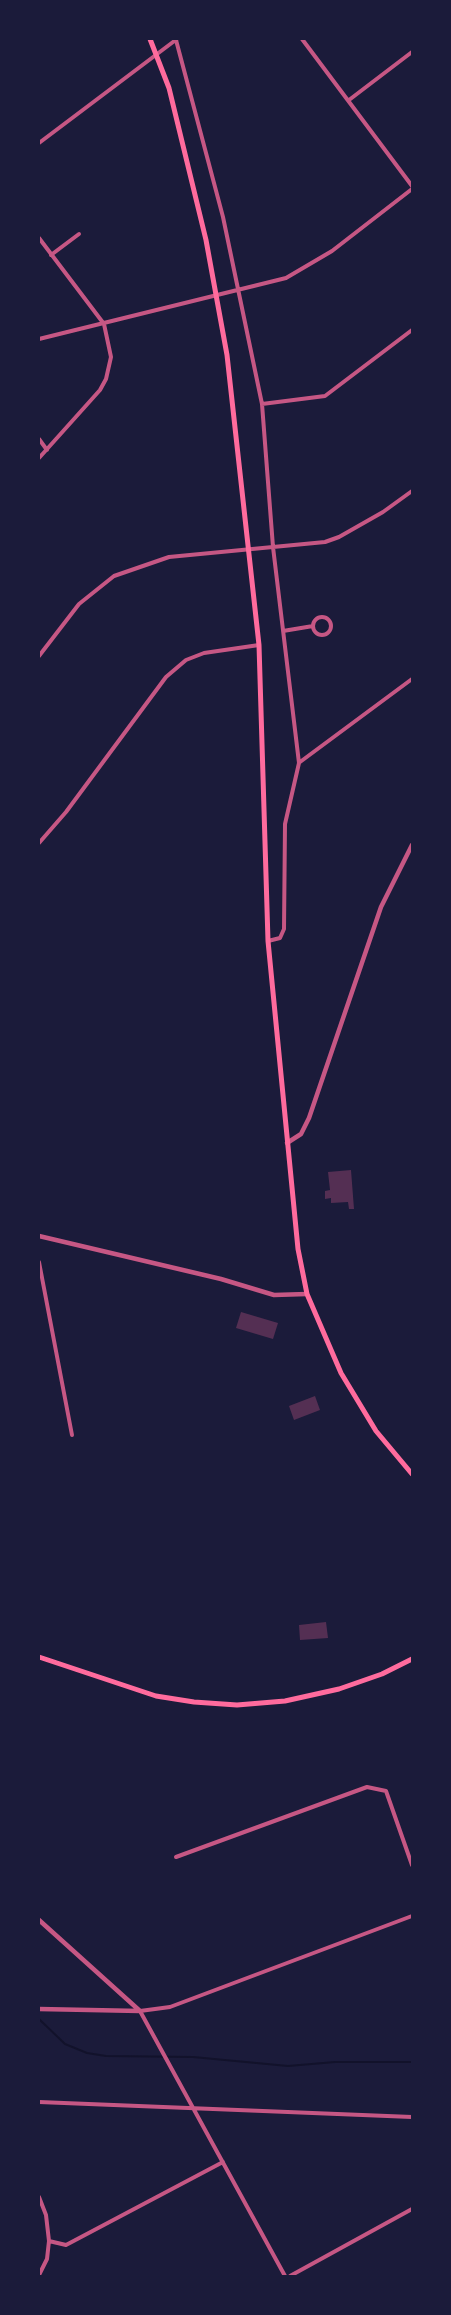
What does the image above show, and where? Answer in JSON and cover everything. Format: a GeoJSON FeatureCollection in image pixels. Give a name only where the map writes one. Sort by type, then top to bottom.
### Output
{"type":"FeatureCollection","features":[{"type":"Feature","properties":{"kind":"main road"},"geometry":{"type":"LineString","coordinates":[[150,39],[169,88],[206,240],[214,297],[227,356],[259,645],[268,941],[296,1235],[307,1294],[332,1354],[350,1391],[376,1431],[412,1474]]}},
{"type":"Feature","properties":{"kind":"main road"},"geometry":{"type":"LineString","coordinates":[[39,1657],[156,1696],[237,1705],[285,1701],[339,1689],[382,1674],[412,1659]]}},
{"type":"Feature","properties":{"kind":"street"},"geometry":{"type":"LineString","coordinates":[[39,143],[177,39],[240,291],[262,404],[273,547],[299,763],[285,824],[284,929],[280,938],[268,941]]}},
{"type":"Feature","properties":{"kind":"street"},"geometry":{"type":"LineString","coordinates":[[39,339],[240,291],[303,270],[332,251],[412,187],[302,39]]}},
{"type":"Feature","properties":{"kind":"street"},"geometry":{"type":"LineString","coordinates":[[349,100],[412,52]]}},
{"type":"Feature","properties":{"kind":"street"},"geometry":{"type":"LineString","coordinates":[[51,255],[80,234]]}},
{"type":"Feature","properties":{"kind":"street"},"geometry":{"type":"LineString","coordinates":[[39,238],[104,324],[111,357],[106,379],[96,395],[39,458]]}},
{"type":"Feature","properties":{"kind":"street"},"geometry":{"type":"LineString","coordinates":[[262,404],[325,396],[412,330]]}},
{"type":"Feature","properties":{"kind":"street"},"geometry":{"type":"LineString","coordinates":[[39,439],[47,450]]}},
{"type":"Feature","properties":{"kind":"street"},"geometry":{"type":"LineString","coordinates":[[39,656],[79,604],[114,576],[170,557],[325,542],[339,537],[383,512],[412,491]]}},
{"type":"Feature","properties":{"kind":"street"},"geometry":{"type":"LineString","coordinates":[[323,617],[332,625],[329,633],[323,636],[317,634],[313,626],[316,619],[323,617]]}},
{"type":"Feature","properties":{"kind":"street"},"geometry":{"type":"LineString","coordinates":[[283,631],[313,626]]}},
{"type":"Feature","properties":{"kind":"street"},"geometry":{"type":"LineString","coordinates":[[39,843],[66,812],[166,676],[186,660],[204,653],[259,645]]}},
{"type":"Feature","properties":{"kind":"street"},"geometry":{"type":"LineString","coordinates":[[299,763],[412,679]]}},
{"type":"Feature","properties":{"kind":"street"},"geometry":{"type":"LineString","coordinates":[[287,1143],[301,1134],[309,1118],[381,907],[412,845]]}},
{"type":"Feature","properties":{"kind":"street"},"geometry":{"type":"LineString","coordinates":[[39,1236],[221,1279],[273,1295],[307,1294]]}},
{"type":"Feature","properties":{"kind":"street"},"geometry":{"type":"LineString","coordinates":[[39,1262],[72,1435]]}},
{"type":"Feature","properties":{"kind":"street"},"geometry":{"type":"LineString","coordinates":[[176,1857],[367,1787],[386,1791],[412,1865]]}},
{"type":"Feature","properties":{"kind":"street"},"geometry":{"type":"LineString","coordinates":[[39,2009],[140,2011],[170,2007],[412,1916]]}},
{"type":"Feature","properties":{"kind":"street"},"geometry":{"type":"LineString","coordinates":[[39,1920],[140,2011],[285,2276]]}},
{"type":"Feature","properties":{"kind":"street"},"geometry":{"type":"LineString","coordinates":[[39,2102],[412,2117]]}},
{"type":"Feature","properties":{"kind":"street"},"geometry":{"type":"LineString","coordinates":[[49,2241],[66,2245],[222,2162]]}},
{"type":"Feature","properties":{"kind":"street"},"geometry":{"type":"LineString","coordinates":[[39,2197],[46,2215],[49,2241],[47,2259],[39,2275]]}},
{"type":"Feature","properties":{"kind":"street"},"geometry":{"type":"LineString","coordinates":[[290,2276],[412,2209]]}},
{"type":"Feature","properties":{"kind":"building"},"geometry":{"type":"Polygon","coordinates":[[[351,1170],[354,1209],[349,1209],[348,1202],[331,1203],[331,1198],[325,1199],[325,1191],[330,1190],[328,1172],[351,1170]]]}},
{"type":"Feature","properties":{"kind":"building"},"geometry":{"type":"Polygon","coordinates":[[[241,1312],[278,1323],[273,1339],[236,1328],[241,1312]]]}},
{"type":"Feature","properties":{"kind":"building"},"geometry":{"type":"Polygon","coordinates":[[[315,1396],[320,1410],[294,1420],[289,1406],[315,1396]]]}},
{"type":"Feature","properties":{"kind":"building"},"geometry":{"type":"Polygon","coordinates":[[[326,1622],[328,1638],[300,1640],[299,1625],[326,1622]]]}},
{"type":"Feature","properties":{"kind":"waterway"},"geometry":{"type":"LineString","coordinates":[[39,2019],[65,2044],[87,2053],[106,2056],[193,2057],[288,2066],[335,2062],[412,2062]]}}]}
